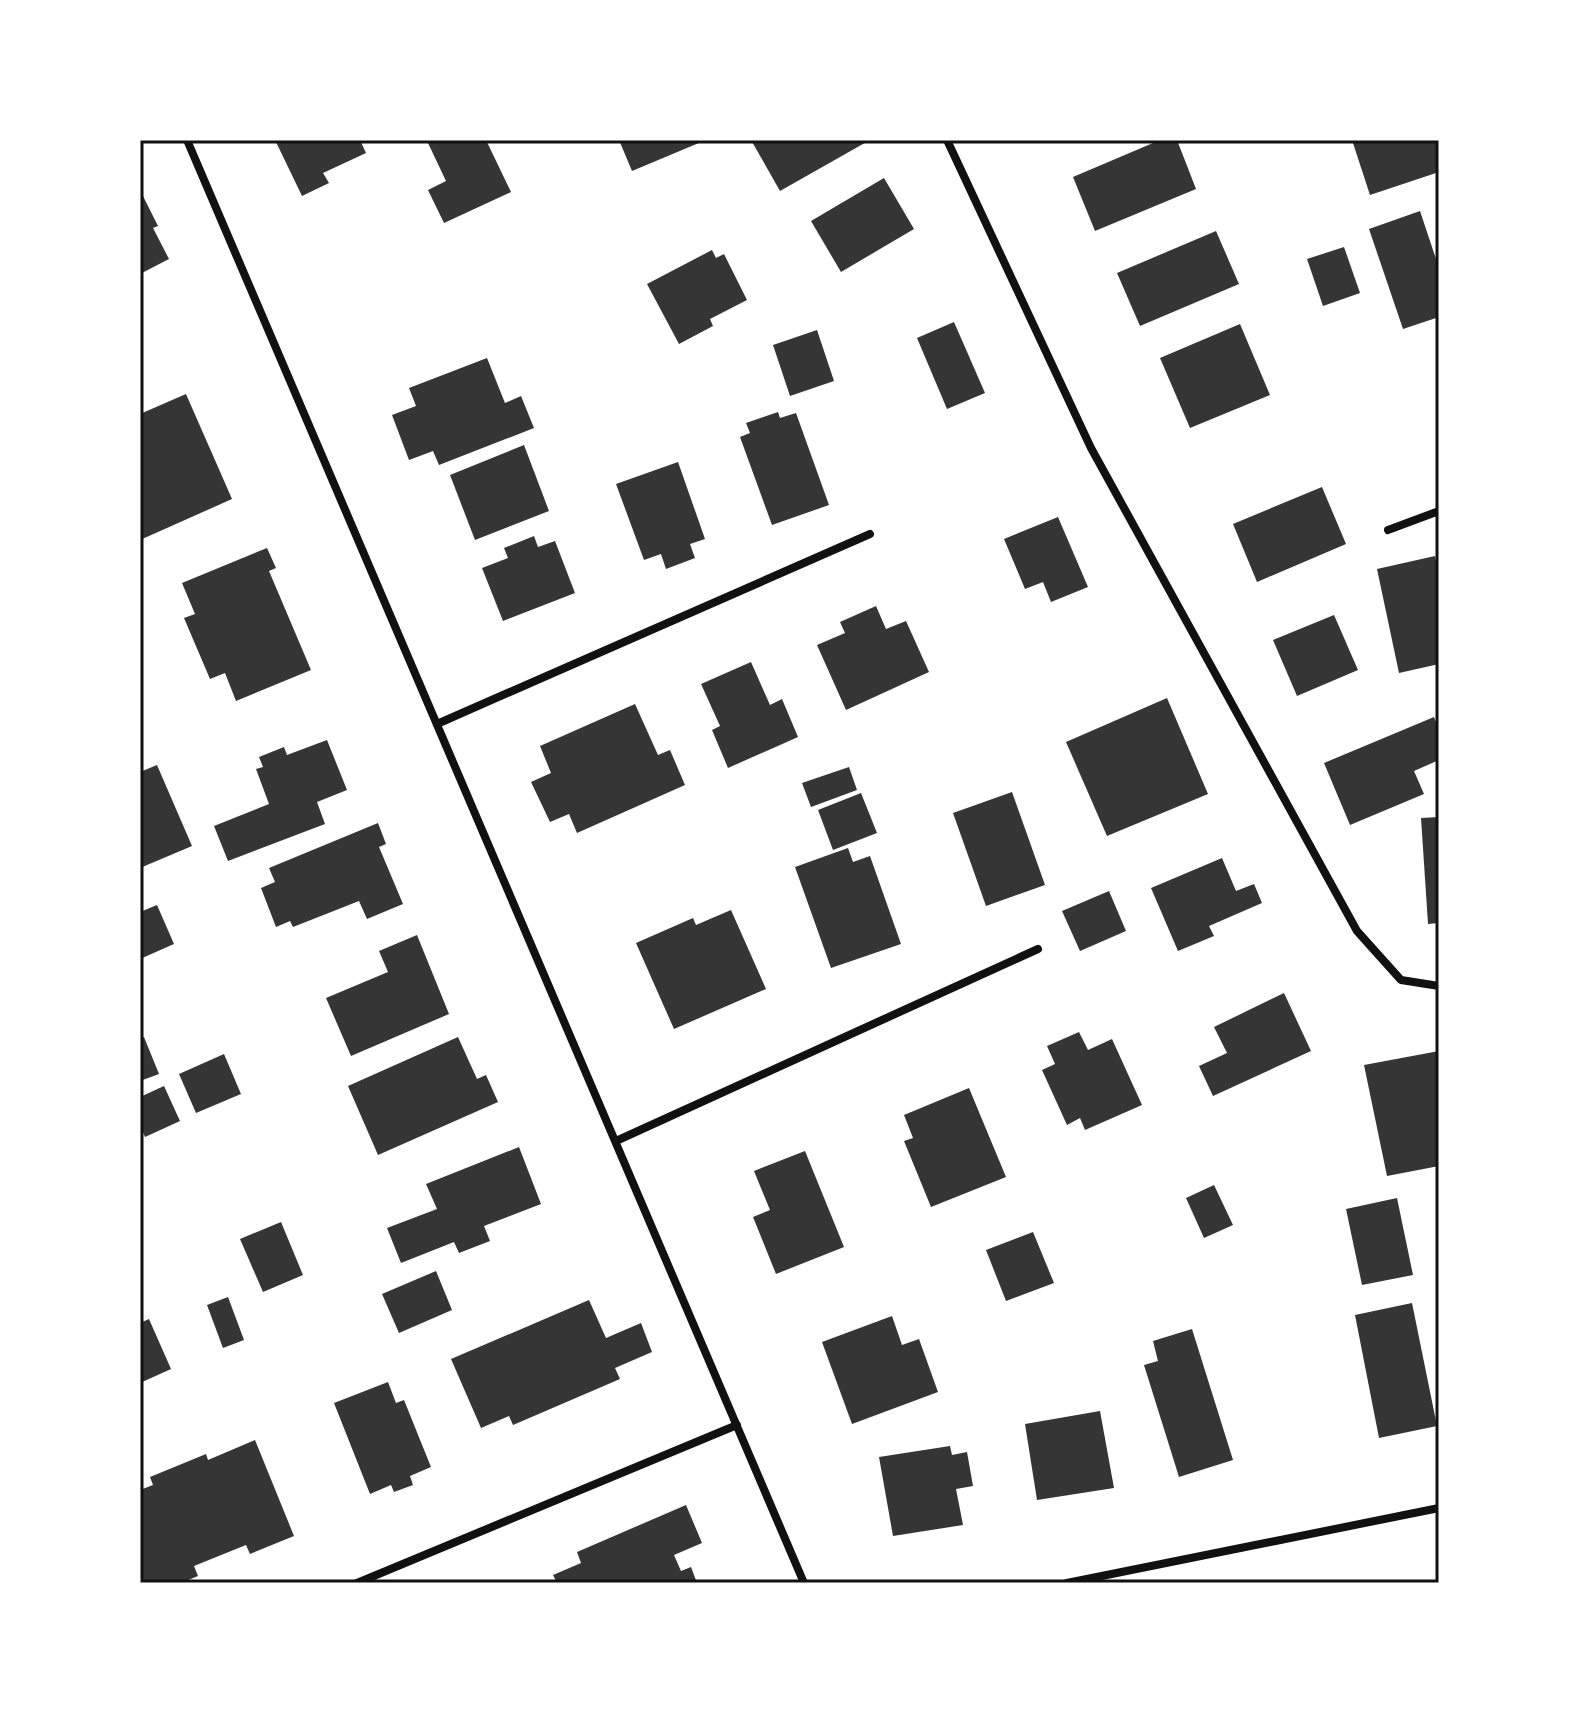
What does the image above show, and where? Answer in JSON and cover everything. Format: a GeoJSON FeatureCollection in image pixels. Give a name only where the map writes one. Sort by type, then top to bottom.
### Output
{"type":"FeatureCollection","features":[{"type":"Feature","properties":{"kind":"street"},"geometry":{"type":"LineString","coordinates":[[187,140],[804,1583]]}},
{"type":"Feature","properties":{"kind":"street"},"geometry":{"type":"LineString","coordinates":[[947,140],[1091,448],[1357,931],[1401,980],[1439,986]]}},
{"type":"Feature","properties":{"kind":"street"},"geometry":{"type":"LineString","coordinates":[[1388,530],[1439,511]]}},
{"type":"Feature","properties":{"kind":"street"},"geometry":{"type":"LineString","coordinates":[[437,724],[870,534]]}},
{"type":"Feature","properties":{"kind":"street"},"geometry":{"type":"LineString","coordinates":[[616,1141],[1038,949]]}},
{"type":"Feature","properties":{"kind":"street"},"geometry":{"type":"LineString","coordinates":[[357,1583],[737,1425]]}},
{"type":"Feature","properties":{"kind":"street"},"geometry":{"type":"LineString","coordinates":[[1067,1583],[1439,1508]]}},
{"type":"Feature","properties":{"kind":"building"},"geometry":{"type":"Polygon","coordinates":[[[360,140],[366,153],[323,173],[329,183],[302,196],[276,142],[360,140]]]}},
{"type":"Feature","properties":{"kind":"building"},"geometry":{"type":"Polygon","coordinates":[[[435,140],[486,140],[511,192],[444,223],[428,190],[446,181],[428,143],[435,140]]]}},
{"type":"Feature","properties":{"kind":"building"},"geometry":{"type":"Polygon","coordinates":[[[619,140],[706,140],[632,171],[619,140]]]}},
{"type":"Feature","properties":{"kind":"building"},"geometry":{"type":"Polygon","coordinates":[[[751,140],[870,140],[780,191],[751,140]]]}},
{"type":"Feature","properties":{"kind":"building"},"geometry":{"type":"Polygon","coordinates":[[[1160,140],[1177,140],[1196,189],[1095,231],[1073,177],[1160,140]]]}},
{"type":"Feature","properties":{"kind":"building"},"geometry":{"type":"Polygon","coordinates":[[[1352,140],[1437,140],[1439,172],[1370,195],[1352,140]]]}},
{"type":"Feature","properties":{"kind":"building"},"geometry":{"type":"Polygon","coordinates":[[[884,178],[914,229],[841,272],[811,221],[884,178]]]}},
{"type":"Feature","properties":{"kind":"building"},"geometry":{"type":"Polygon","coordinates":[[[140,190],[158,226],[153,228],[169,259],[140,274],[140,190]]]}},
{"type":"Feature","properties":{"kind":"building"},"geometry":{"type":"Polygon","coordinates":[[[1420,211],[1439,268],[1439,317],[1403,329],[1369,229],[1420,211]]]}},
{"type":"Feature","properties":{"kind":"building"},"geometry":{"type":"Polygon","coordinates":[[[1216,231],[1239,284],[1140,326],[1117,273],[1216,231]]]}},
{"type":"Feature","properties":{"kind":"building"},"geometry":{"type":"Polygon","coordinates":[[[1344,247],[1360,293],[1323,306],[1307,259],[1344,247]]]}},
{"type":"Feature","properties":{"kind":"building"},"geometry":{"type":"Polygon","coordinates":[[[712,250],[716,258],[724,254],[747,300],[710,319],[713,326],[679,344],[647,284],[712,250]]]}},
{"type":"Feature","properties":{"kind":"building"},"geometry":{"type":"Polygon","coordinates":[[[954,322],[985,393],[947,409],[917,338],[954,322]]]}},
{"type":"Feature","properties":{"kind":"building"},"geometry":{"type":"Polygon","coordinates":[[[1240,324],[1270,395],[1190,428],[1160,358],[1240,324]]]}},
{"type":"Feature","properties":{"kind":"building"},"geometry":{"type":"Polygon","coordinates":[[[817,330],[834,381],[790,396],[773,345],[817,330]]]}},
{"type":"Feature","properties":{"kind":"building"},"geometry":{"type":"Polygon","coordinates":[[[487,358],[505,403],[521,396],[534,428],[439,465],[433,451],[409,460],[392,415],[416,406],[409,388],[487,358]]]}},
{"type":"Feature","properties":{"kind":"building"},"geometry":{"type":"Polygon","coordinates":[[[186,394],[232,499],[140,540],[140,414],[186,394]]]}},
{"type":"Feature","properties":{"kind":"building"},"geometry":{"type":"Polygon","coordinates":[[[778,412],[780,418],[796,413],[829,505],[772,525],[740,437],[750,433],[746,423],[778,412]]]}},
{"type":"Feature","properties":{"kind":"building"},"geometry":{"type":"Polygon","coordinates":[[[524,445],[549,511],[475,540],[450,475],[524,445]]]}},
{"type":"Feature","properties":{"kind":"building"},"geometry":{"type":"Polygon","coordinates":[[[678,462],[705,539],[690,544],[695,558],[666,569],[661,554],[644,560],[616,484],[678,462]]]}},
{"type":"Feature","properties":{"kind":"building"},"geometry":{"type":"Polygon","coordinates":[[[1322,487],[1346,544],[1257,582],[1233,524],[1322,487]]]}},
{"type":"Feature","properties":{"kind":"building"},"geometry":{"type":"Polygon","coordinates":[[[1058,517],[1088,587],[1051,602],[1043,582],[1025,589],[1004,539],[1058,517]]]}},
{"type":"Feature","properties":{"kind":"building"},"geometry":{"type":"Polygon","coordinates":[[[534,536],[538,547],[555,541],[575,593],[503,621],[482,568],[508,558],[504,548],[534,536]]]}},
{"type":"Feature","properties":{"kind":"building"},"geometry":{"type":"Polygon","coordinates":[[[267,548],[276,568],[269,571],[311,670],[236,701],[225,673],[210,679],[184,618],[195,614],[182,583],[267,548]]]}},
{"type":"Feature","properties":{"kind":"building"},"geometry":{"type":"Polygon","coordinates":[[[1435,556],[1439,574],[1439,664],[1399,673],[1377,569],[1435,556]]]}},
{"type":"Feature","properties":{"kind":"building"},"geometry":{"type":"Polygon","coordinates":[[[876,606],[886,629],[906,621],[929,672],[846,710],[817,645],[845,633],[840,622],[876,606]]]}},
{"type":"Feature","properties":{"kind":"building"},"geometry":{"type":"Polygon","coordinates":[[[1334,615],[1358,670],[1297,696],[1273,640],[1334,615]]]}},
{"type":"Feature","properties":{"kind":"building"},"geometry":{"type":"Polygon","coordinates":[[[751,662],[770,705],[782,699],[798,737],[728,768],[712,730],[720,726],[701,684],[751,662]]]}},
{"type":"Feature","properties":{"kind":"building"},"geometry":{"type":"Polygon","coordinates":[[[1167,698],[1208,794],[1107,836],[1066,742],[1167,698]]]}},
{"type":"Feature","properties":{"kind":"building"},"geometry":{"type":"Polygon","coordinates":[[[635,704],[658,755],[670,750],[685,785],[577,833],[569,814],[550,822],[531,782],[551,773],[540,746],[635,704]]]}},
{"type":"Feature","properties":{"kind":"building"},"geometry":{"type":"Polygon","coordinates":[[[1434,717],[1439,730],[1439,760],[1414,771],[1424,794],[1350,825],[1324,763],[1434,717]]]}},
{"type":"Feature","properties":{"kind":"building"},"geometry":{"type":"Polygon","coordinates":[[[327,740],[347,790],[317,802],[325,824],[228,861],[214,826],[269,804],[256,769],[263,767],[259,757],[284,747],[287,755],[327,740]]]}},
{"type":"Feature","properties":{"kind":"building"},"geometry":{"type":"Polygon","coordinates":[[[157,765],[192,846],[140,868],[140,772],[157,765]]]}},
{"type":"Feature","properties":{"kind":"building"},"geometry":{"type":"Polygon","coordinates":[[[849,767],[857,790],[811,807],[802,783],[849,767]]]}},
{"type":"Feature","properties":{"kind":"building"},"geometry":{"type":"Polygon","coordinates":[[[1012,792],[1045,885],[986,906],[953,813],[1012,792]]]}},
{"type":"Feature","properties":{"kind":"building"},"geometry":{"type":"Polygon","coordinates":[[[861,793],[877,833],[833,850],[818,810],[861,793]]]}},
{"type":"Feature","properties":{"kind":"building"},"geometry":{"type":"Polygon","coordinates":[[[1439,817],[1439,923],[1428,924],[1421,818],[1439,817]]]}},
{"type":"Feature","properties":{"kind":"building"},"geometry":{"type":"Polygon","coordinates":[[[378,823],[386,844],[379,847],[403,904],[367,919],[359,901],[293,927],[290,921],[276,927],[261,888],[275,882],[269,868],[378,823]]]}},
{"type":"Feature","properties":{"kind":"building"},"geometry":{"type":"Polygon","coordinates":[[[848,848],[853,862],[870,856],[901,944],[831,968],[795,867],[848,848]]]}},
{"type":"Feature","properties":{"kind":"building"},"geometry":{"type":"Polygon","coordinates":[[[1222,858],[1236,891],[1254,884],[1262,903],[1209,926],[1214,936],[1178,951],[1151,888],[1222,858]]]}},
{"type":"Feature","properties":{"kind":"building"},"geometry":{"type":"Polygon","coordinates":[[[1109,891],[1126,931],[1080,951],[1062,911],[1109,891]]]}},
{"type":"Feature","properties":{"kind":"building"},"geometry":{"type":"Polygon","coordinates":[[[157,905],[174,944],[140,959],[140,912],[157,905]]]}},
{"type":"Feature","properties":{"kind":"building"},"geometry":{"type":"Polygon","coordinates":[[[731,910],[766,989],[674,1029],[636,943],[693,918],[696,925],[731,910]]]}},
{"type":"Feature","properties":{"kind":"building"},"geometry":{"type":"Polygon","coordinates":[[[417,935],[449,1014],[351,1056],[326,998],[388,972],[379,951],[417,935]]]}},
{"type":"Feature","properties":{"kind":"building"},"geometry":{"type":"Polygon","coordinates":[[[1284,993],[1311,1051],[1213,1096],[1199,1066],[1227,1053],[1214,1027],[1284,993]]]}},
{"type":"Feature","properties":{"kind":"building"},"geometry":{"type":"Polygon","coordinates":[[[1079,1032],[1088,1050],[1112,1039],[1142,1105],[1085,1130],[1080,1118],[1067,1125],[1042,1070],[1055,1064],[1047,1046],[1079,1032]]]}},
{"type":"Feature","properties":{"kind":"building"},"geometry":{"type":"Polygon","coordinates":[[[144,1037],[159,1074],[140,1081],[140,1039],[144,1037]]]}},
{"type":"Feature","properties":{"kind":"building"},"geometry":{"type":"Polygon","coordinates":[[[458,1037],[477,1079],[486,1075],[498,1102],[378,1155],[348,1086],[458,1037]]]}},
{"type":"Feature","properties":{"kind":"building"},"geometry":{"type":"Polygon","coordinates":[[[1439,1051],[1439,1166],[1387,1176],[1364,1065],[1439,1051]]]}},
{"type":"Feature","properties":{"kind":"building"},"geometry":{"type":"Polygon","coordinates":[[[224,1054],[241,1094],[196,1113],[179,1074],[224,1054]]]}},
{"type":"Feature","properties":{"kind":"building"},"geometry":{"type":"Polygon","coordinates":[[[164,1086],[180,1121],[145,1137],[140,1125],[140,1097],[164,1086]]]}},
{"type":"Feature","properties":{"kind":"building"},"geometry":{"type":"Polygon","coordinates":[[[969,1088],[1006,1177],[931,1207],[904,1141],[913,1138],[904,1115],[969,1088]]]}},
{"type":"Feature","properties":{"kind":"building"},"geometry":{"type":"Polygon","coordinates":[[[519,1147],[541,1204],[484,1226],[490,1241],[459,1253],[454,1242],[401,1263],[387,1228],[437,1209],[426,1184],[519,1147]]]}},
{"type":"Feature","properties":{"kind":"building"},"geometry":{"type":"Polygon","coordinates":[[[805,1151],[844,1247],[776,1274],[753,1217],[770,1210],[754,1171],[805,1151]]]}},
{"type":"Feature","properties":{"kind":"building"},"geometry":{"type":"Polygon","coordinates":[[[1214,1185],[1233,1225],[1204,1238],[1186,1198],[1214,1185]]]}},
{"type":"Feature","properties":{"kind":"building"},"geometry":{"type":"Polygon","coordinates":[[[1397,1198],[1413,1275],[1362,1285],[1346,1209],[1397,1198]]]}},
{"type":"Feature","properties":{"kind":"building"},"geometry":{"type":"Polygon","coordinates":[[[281,1222],[303,1275],[263,1292],[240,1239],[281,1222]]]}},
{"type":"Feature","properties":{"kind":"building"},"geometry":{"type":"Polygon","coordinates":[[[1033,1232],[1054,1283],[1006,1301],[986,1250],[1033,1232]]]}},
{"type":"Feature","properties":{"kind":"building"},"geometry":{"type":"Polygon","coordinates":[[[436,1271],[452,1310],[399,1333],[382,1294],[436,1271]]]}},
{"type":"Feature","properties":{"kind":"building"},"geometry":{"type":"Polygon","coordinates":[[[228,1297],[244,1340],[223,1348],[207,1305],[228,1297]]]}},
{"type":"Feature","properties":{"kind":"building"},"geometry":{"type":"Polygon","coordinates":[[[589,1300],[606,1338],[641,1323],[652,1352],[615,1368],[620,1379],[513,1425],[509,1416],[481,1428],[451,1359],[589,1300]]]}},
{"type":"Feature","properties":{"kind":"building"},"geometry":{"type":"Polygon","coordinates":[[[1412,1303],[1437,1426],[1379,1438],[1355,1315],[1412,1303]]]}},
{"type":"Feature","properties":{"kind":"building"},"geometry":{"type":"Polygon","coordinates":[[[892,1316],[902,1345],[919,1339],[938,1392],[852,1424],[822,1342],[892,1316]]]}},
{"type":"Feature","properties":{"kind":"building"},"geometry":{"type":"Polygon","coordinates":[[[149,1319],[171,1369],[140,1383],[140,1323],[149,1319]]]}},
{"type":"Feature","properties":{"kind":"building"},"geometry":{"type":"Polygon","coordinates":[[[1192,1329],[1233,1460],[1179,1477],[1144,1365],[1158,1361],[1153,1341],[1192,1329]]]}},
{"type":"Feature","properties":{"kind":"building"},"geometry":{"type":"Polygon","coordinates":[[[388,1382],[396,1403],[404,1400],[431,1467],[410,1476],[413,1485],[394,1492],[391,1485],[370,1494],[334,1403],[388,1382]]]}},
{"type":"Feature","properties":{"kind":"building"},"geometry":{"type":"Polygon","coordinates":[[[1100,1411],[1114,1488],[1037,1500],[1025,1424],[1100,1411]]]}},
{"type":"Feature","properties":{"kind":"building"},"geometry":{"type":"Polygon","coordinates":[[[255,1440],[294,1536],[250,1554],[246,1545],[194,1566],[198,1576],[181,1583],[144,1583],[140,1573],[140,1490],[153,1485],[150,1477],[206,1454],[208,1460],[255,1440]]]}},
{"type":"Feature","properties":{"kind":"building"},"geometry":{"type":"Polygon","coordinates":[[[950,1446],[952,1455],[967,1452],[973,1486],[956,1489],[963,1525],[893,1536],[879,1457],[950,1446]]]}},
{"type":"Feature","properties":{"kind":"building"},"geometry":{"type":"Polygon","coordinates":[[[686,1505],[702,1543],[674,1555],[681,1571],[691,1567],[697,1583],[557,1583],[553,1575],[581,1563],[577,1552],[686,1505]]]}}]}
